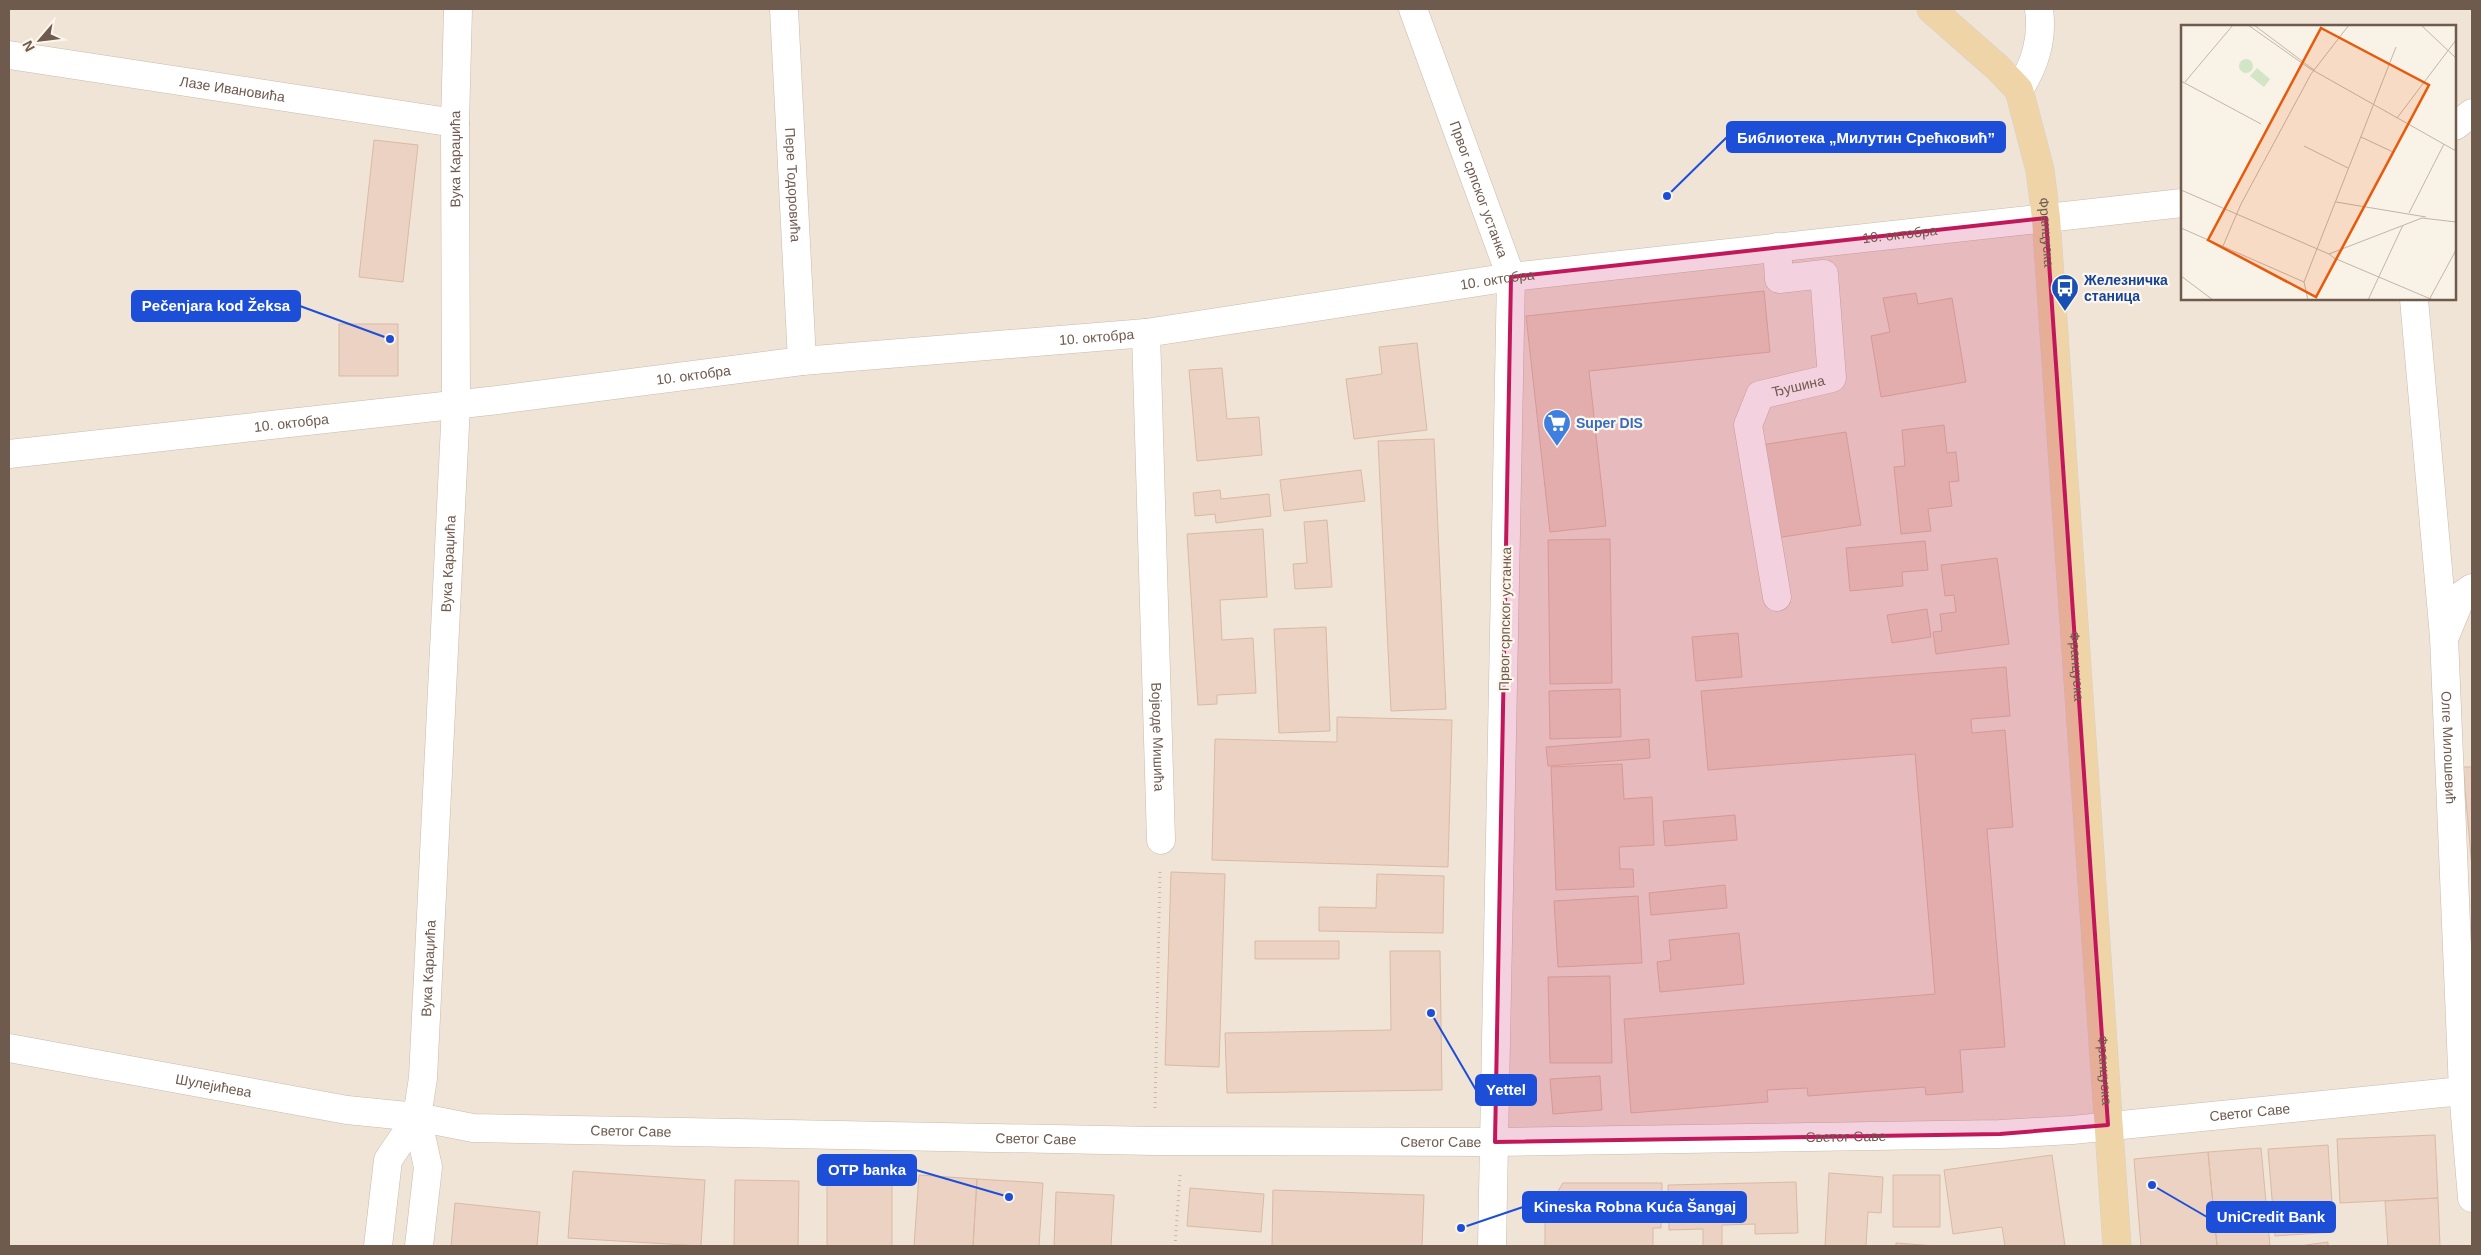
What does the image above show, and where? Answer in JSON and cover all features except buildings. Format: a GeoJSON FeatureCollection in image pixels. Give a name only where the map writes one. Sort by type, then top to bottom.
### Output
{"type":"FeatureCollection","features":[{"type":"Feature","properties":{"kind":"main road"},"geometry":{"type":"LineString","coordinates":[[1931,9],[1998,68],[2019,90]]}},
{"type":"Feature","properties":{"kind":"main road","name":"Француска"},"geometry":{"type":"LineString","coordinates":[[2019,90],[2040,170],[2046,218],[2117,1246]]}},
{"type":"Feature","properties":{"kind":"street","name":"Вука Караџића"},"geometry":{"type":"LineString","coordinates":[[419,1246],[428,1167],[417,1117],[423,1078],[456,405],[458,9]]}},
{"type":"Feature","properties":{"kind":"street","name":"Пере Тодоровића"},"geometry":{"type":"LineString","coordinates":[[784,9],[802,361]]}},
{"type":"Feature","properties":{"kind":"street","name":"Првог српског устанка"},"geometry":{"type":"LineString","coordinates":[[1413,9],[1511,276],[1492,1246]]}},
{"type":"Feature","properties":{"kind":"street"},"geometry":{"type":"LineString","coordinates":[[2019,90],[2032,68],[2040,44],[2041,24],[2039,9]]}},
{"type":"Feature","properties":{"kind":"street","name":"Лазе Ивановића"},"geometry":{"type":"LineString","coordinates":[[9,55],[456,123]]}},
{"type":"Feature","properties":{"kind":"street"},"geometry":{"type":"LineString","coordinates":[[2456,125],[2472,113]]}},
{"type":"Feature","properties":{"kind":"street","name":"10. октобра"},"geometry":{"type":"LineString","coordinates":[[9,454],[456,405],[802,361],[1146,333],[1511,276],[2181,203]]}},
{"type":"Feature","properties":{"kind":"street","name":"Ђушина"},"geometry":{"type":"LineString","coordinates":[[1777,247],[1779,279],[1824,274],[1832,378],[1760,395],[1748,425],[1777,597]]}},
{"type":"Feature","properties":{"kind":"street","name":"Олге Милошевић"},"geometry":{"type":"LineString","coordinates":[[2414,300],[2444,637],[2472,1198]]}},
{"type":"Feature","properties":{"kind":"street","name":"Војводе Мишића"},"geometry":{"type":"LineString","coordinates":[[1146,333],[1161,840]]}},
{"type":"Feature","properties":{"kind":"street"},"geometry":{"type":"LineString","coordinates":[[2444,637],[2462,595],[2472,588]]}},
{"type":"Feature","properties":{"kind":"street","name":"Шулејићева"},"geometry":{"type":"LineString","coordinates":[[9,1048],[347,1110],[417,1117]]}},
{"type":"Feature","properties":{"kind":"street","name":"Светог Саве"},"geometry":{"type":"LineString","coordinates":[[417,1117],[473,1128],[1154,1141],[1495,1142],[2000,1134],[2468,1091]]}},
{"type":"Feature","properties":{"kind":"street","name":"Вука Караџића"},"geometry":{"type":"LineString","coordinates":[[378,1246],[388,1160],[417,1117]]}},
{"type":"Feature","properties":{"kind":"path"},"geometry":{"type":"LineString","coordinates":[[1154,1141],[1161,840]]}},
{"type":"Feature","properties":{"kind":"path"},"geometry":{"type":"LineString","coordinates":[[1175,1246],[1183,1140]]}},
{"type":"Feature","properties":{"kind":"highlighted area"},"geometry":{"type":"Polygon","coordinates":[[[2046,218],[2108,1125],[2000,1134],[1495,1142],[1511,277],[2046,218]]]}},
{"type":"Feature","properties":{"kind":"shaded area"},"geometry":{"type":"Polygon","coordinates":[[[9,9],[2472,9],[2472,1246],[9,1246],[9,9]]]}},
{"type":"Feature","properties":{"kind":"place","name":"Библиотека „Милутин Срећковић”"},"geometry":{"type":"Point","coordinates":[1667,196]}},
{"type":"Feature","properties":{"kind":"place","name":"Железничка станица"},"geometry":{"type":"Point","coordinates":[2065,312]}},
{"type":"Feature","properties":{"kind":"place","name":"Pečenjara kod Žeksa"},"geometry":{"type":"Point","coordinates":[390,339]}},
{"type":"Feature","properties":{"kind":"place","name":"Super DIS"},"geometry":{"type":"Point","coordinates":[1557,447]}},
{"type":"Feature","properties":{"kind":"place","name":"Yettel"},"geometry":{"type":"Point","coordinates":[1431,1013]}},
{"type":"Feature","properties":{"kind":"place","name":"UniCredit Bank"},"geometry":{"type":"Point","coordinates":[2152,1185]}},
{"type":"Feature","properties":{"kind":"place","name":"OTP banka"},"geometry":{"type":"Point","coordinates":[1009,1197]}},
{"type":"Feature","properties":{"kind":"place","name":"Kineska Robna Kuća Šangaj"},"geometry":{"type":"Point","coordinates":[1461,1228]}}]}
